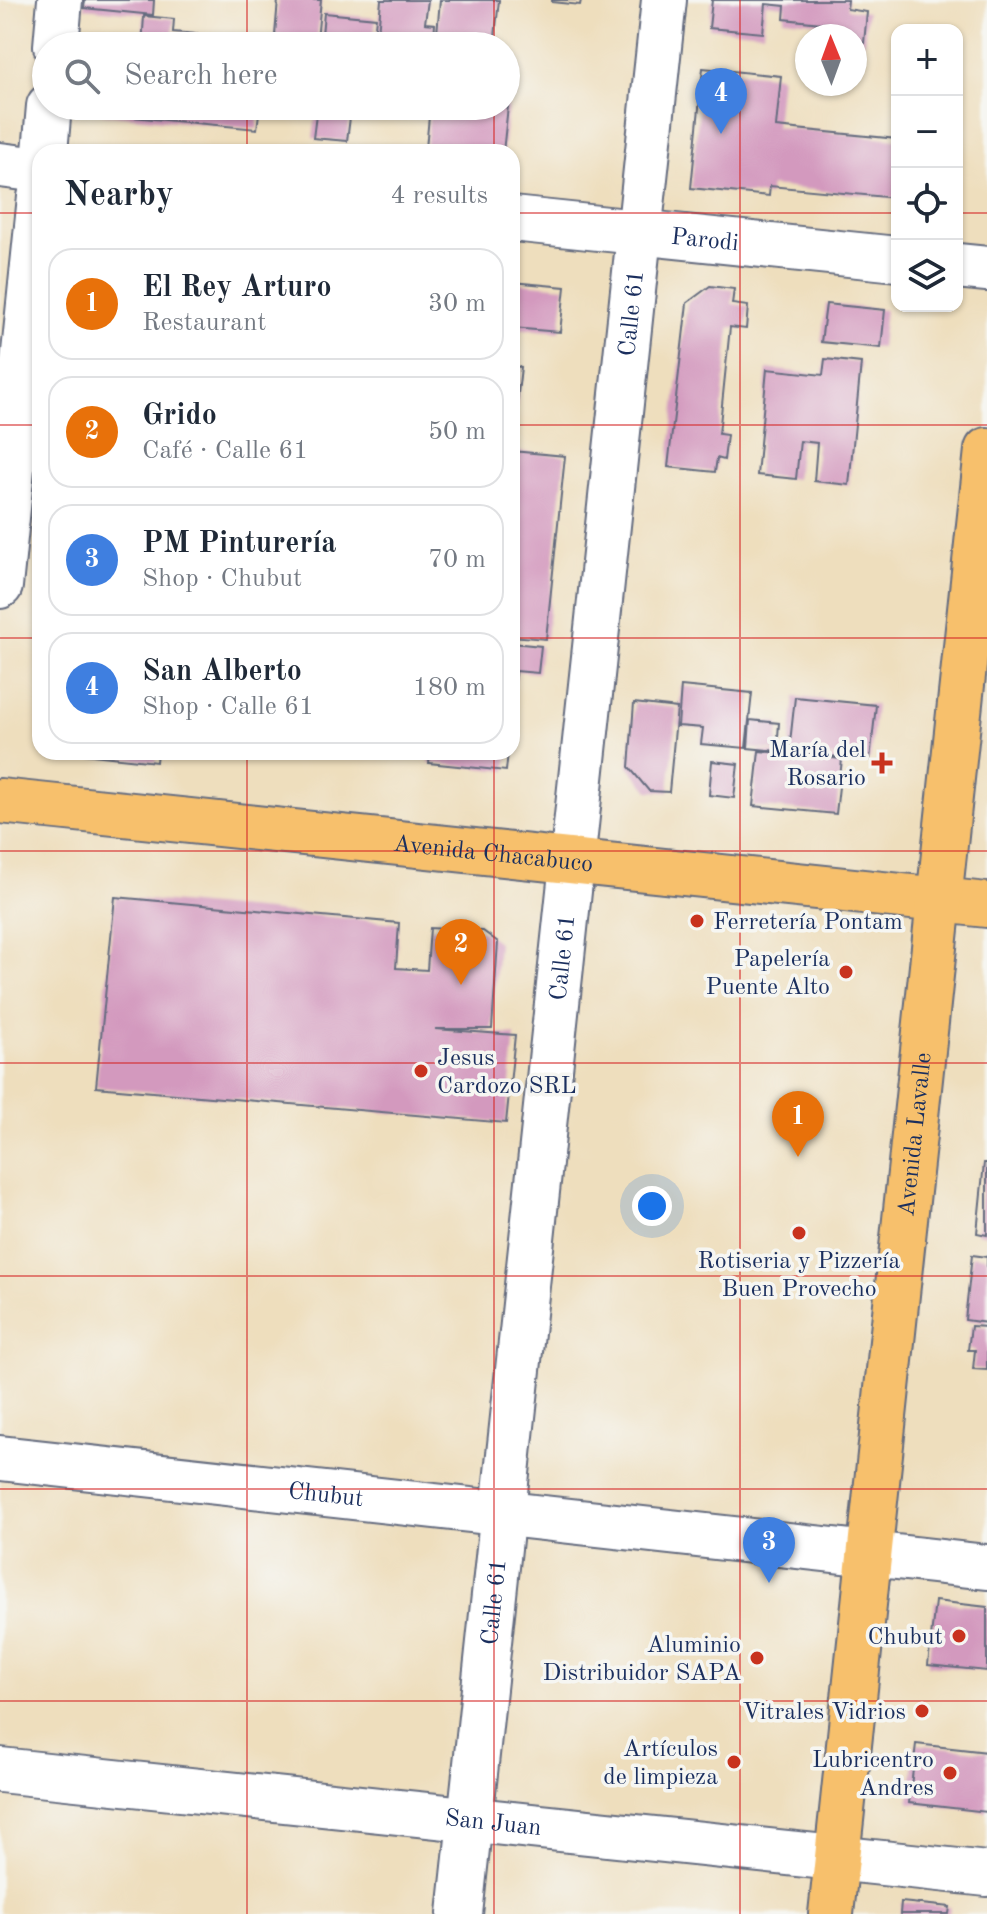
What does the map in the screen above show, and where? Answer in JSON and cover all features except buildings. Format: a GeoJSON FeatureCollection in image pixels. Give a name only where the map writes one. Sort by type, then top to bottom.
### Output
{"type":"FeatureCollection","features":[{"type":"Feature","properties":{"kind":"main road","name":"Avenida Lavalle"},"geometry":{"type":"LineString","coordinates":[[831,1914],[987,450]]}},
{"type":"Feature","properties":{"kind":"main road","name":"Avenida Chacabuco"},"geometry":{"type":"LineString","coordinates":[[0,801],[987,905]]}},
{"type":"Feature","properties":{"kind":"street"},"geometry":{"type":"LineString","coordinates":[[57,32],[60,0]]}},
{"type":"Feature","properties":{"kind":"street","name":"Calle 61"},"geometry":{"type":"LineString","coordinates":[[460,1914],[664,0]]}},
{"type":"Feature","properties":{"kind":"street"},"geometry":{"type":"LineString","coordinates":[[46,144],[48,120]]}},
{"type":"Feature","properties":{"kind":"street"},"geometry":{"type":"LineString","coordinates":[[0,165],[32,169]]}},
{"type":"Feature","properties":{"kind":"street","name":"Parodi"},"geometry":{"type":"LineString","coordinates":[[520,220],[891,258]]}},
{"type":"Feature","properties":{"kind":"street"},"geometry":{"type":"LineString","coordinates":[[963,267],[987,269]]}},
{"type":"Feature","properties":{"kind":"street"},"geometry":{"type":"LineString","coordinates":[[0,586],[32,275]]}},
{"type":"Feature","properties":{"kind":"street","name":"Chubut"},"geometry":{"type":"LineString","coordinates":[[0,1458],[987,1567]]}},
{"type":"Feature","properties":{"kind":"street","name":"San Juan"},"geometry":{"type":"LineString","coordinates":[[0,1770],[987,1874]]}},
{"type":"Feature","properties":{"kind":"place","name":"San Alberto"},"geometry":{"type":"Point","coordinates":[721,134]}},
{"type":"Feature","properties":{"kind":"place","name":"María del Rosario"},"geometry":{"type":"Point","coordinates":[882,763]}},
{"type":"Feature","properties":{"kind":"place","name":"Ferretería Pontam"},"geometry":{"type":"Point","coordinates":[697,921]}},
{"type":"Feature","properties":{"kind":"place","name":"Papelería Puente Alto"},"geometry":{"type":"Point","coordinates":[846,972]}},
{"type":"Feature","properties":{"kind":"place","name":"Grido"},"geometry":{"type":"Point","coordinates":[461,985]}},
{"type":"Feature","properties":{"kind":"place","name":"Jesus Cardozo SRL"},"geometry":{"type":"Point","coordinates":[421,1071]}},
{"type":"Feature","properties":{"kind":"place","name":"El Rey Arturo"},"geometry":{"type":"Point","coordinates":[798,1157]}},
{"type":"Feature","properties":{"kind":"place","name":"Rotiseria y Pizzería Buen Provecho"},"geometry":{"type":"Point","coordinates":[799,1233]}},
{"type":"Feature","properties":{"kind":"place","name":"PM Pinturería"},"geometry":{"type":"Point","coordinates":[769,1583]}},
{"type":"Feature","properties":{"kind":"place","name":"Chubut"},"geometry":{"type":"Point","coordinates":[959,1636]}},
{"type":"Feature","properties":{"kind":"place","name":"Aluminio Distribuidor SAPA"},"geometry":{"type":"Point","coordinates":[757,1658]}},
{"type":"Feature","properties":{"kind":"place","name":"Vitrales Vidrios"},"geometry":{"type":"Point","coordinates":[922,1711]}},
{"type":"Feature","properties":{"kind":"place","name":"Artículos de limpieza"},"geometry":{"type":"Point","coordinates":[734,1762]}},
{"type":"Feature","properties":{"kind":"place","name":"Lubricentro Andres"},"geometry":{"type":"Point","coordinates":[950,1773]}}]}
